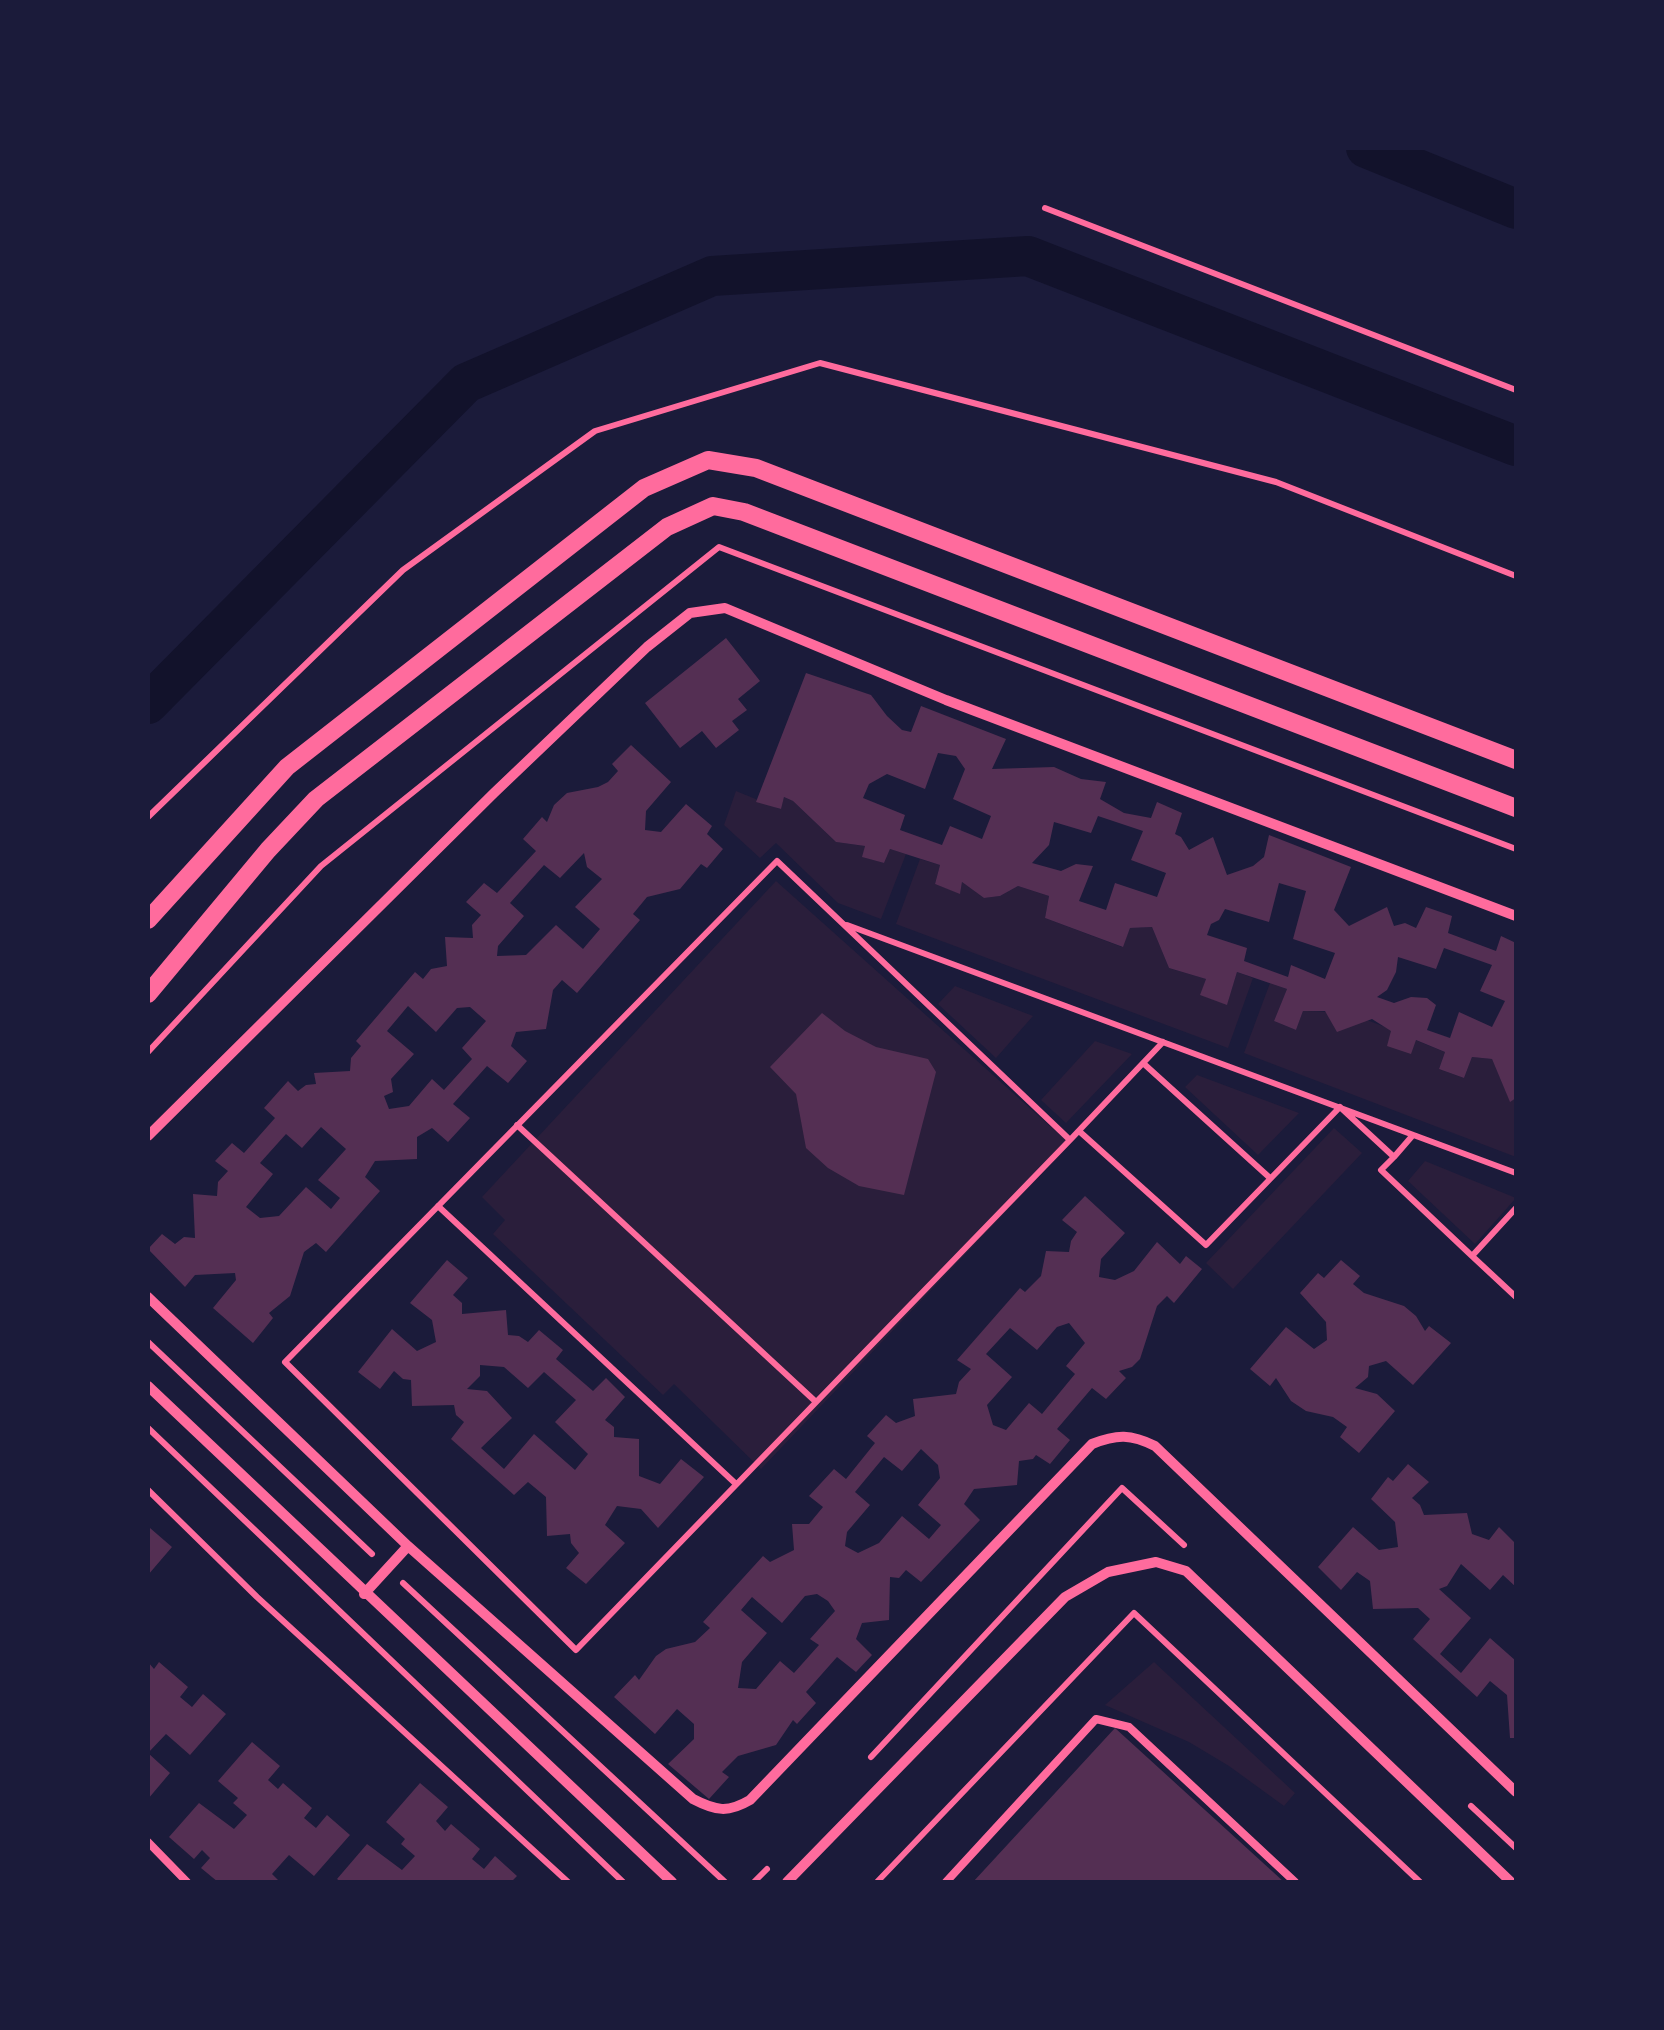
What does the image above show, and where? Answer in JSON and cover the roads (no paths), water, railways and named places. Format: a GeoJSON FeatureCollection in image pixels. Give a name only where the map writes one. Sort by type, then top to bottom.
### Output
{"type":"FeatureCollection","features":[{"type":"Feature","properties":{"kind":"street"},"geometry":{"type":"LineString","coordinates":[[148,920],[287,767],[644,488],[708,460],[756,468],[1516,760]]}},
{"type":"Feature","properties":{"kind":"street"},"geometry":{"type":"LineString","coordinates":[[148,994],[268,850],[316,800],[667,527],[714,506],[744,512],[1516,808]]}},
{"type":"Feature","properties":{"kind":"street"},"geometry":{"type":"LineString","coordinates":[[148,1136],[494,793],[647,647],[690,612],[725,608],[946,700],[1516,916]]}},
{"type":"Feature","properties":{"kind":"street"},"geometry":{"type":"LineString","coordinates":[[148,1297],[408,1546],[693,1799],[714,1810],[732,1811],[750,1800],[1092,1444],[1112,1436],[1135,1435],[1155,1446],[1516,1792]]}},
{"type":"Feature","properties":{"kind":"street"},"geometry":{"type":"LineString","coordinates":[[148,1386],[672,1882]]}},
{"type":"Feature","properties":{"kind":"street"},"geometry":{"type":"LineString","coordinates":[[364,1594],[408,1546]]}},
{"type":"Feature","properties":{"kind":"street"},"geometry":{"type":"LineString","coordinates":[[788,1882],[1065,1596],[1108,1572],[1156,1562],[1186,1571],[1511,1882]]}},
{"type":"Feature","properties":{"kind":"lane"},"geometry":{"type":"LineString","coordinates":[[946,1882],[1096,1719],[1129,1726],[1295,1882]]}},
{"type":"Feature","properties":{"kind":"lane"},"geometry":{"type":"LineString","coordinates":[[148,1842],[187,1882]]}},
{"type":"Feature","properties":{"kind":"waterway"},"geometry":{"type":"LineString","coordinates":[[1366,148],[1516,209]]}},
{"type":"Feature","properties":{"kind":"waterway"},"geometry":{"type":"LineString","coordinates":[[148,704],[466,383],[712,276],[1028,256],[1516,446]]}}]}
